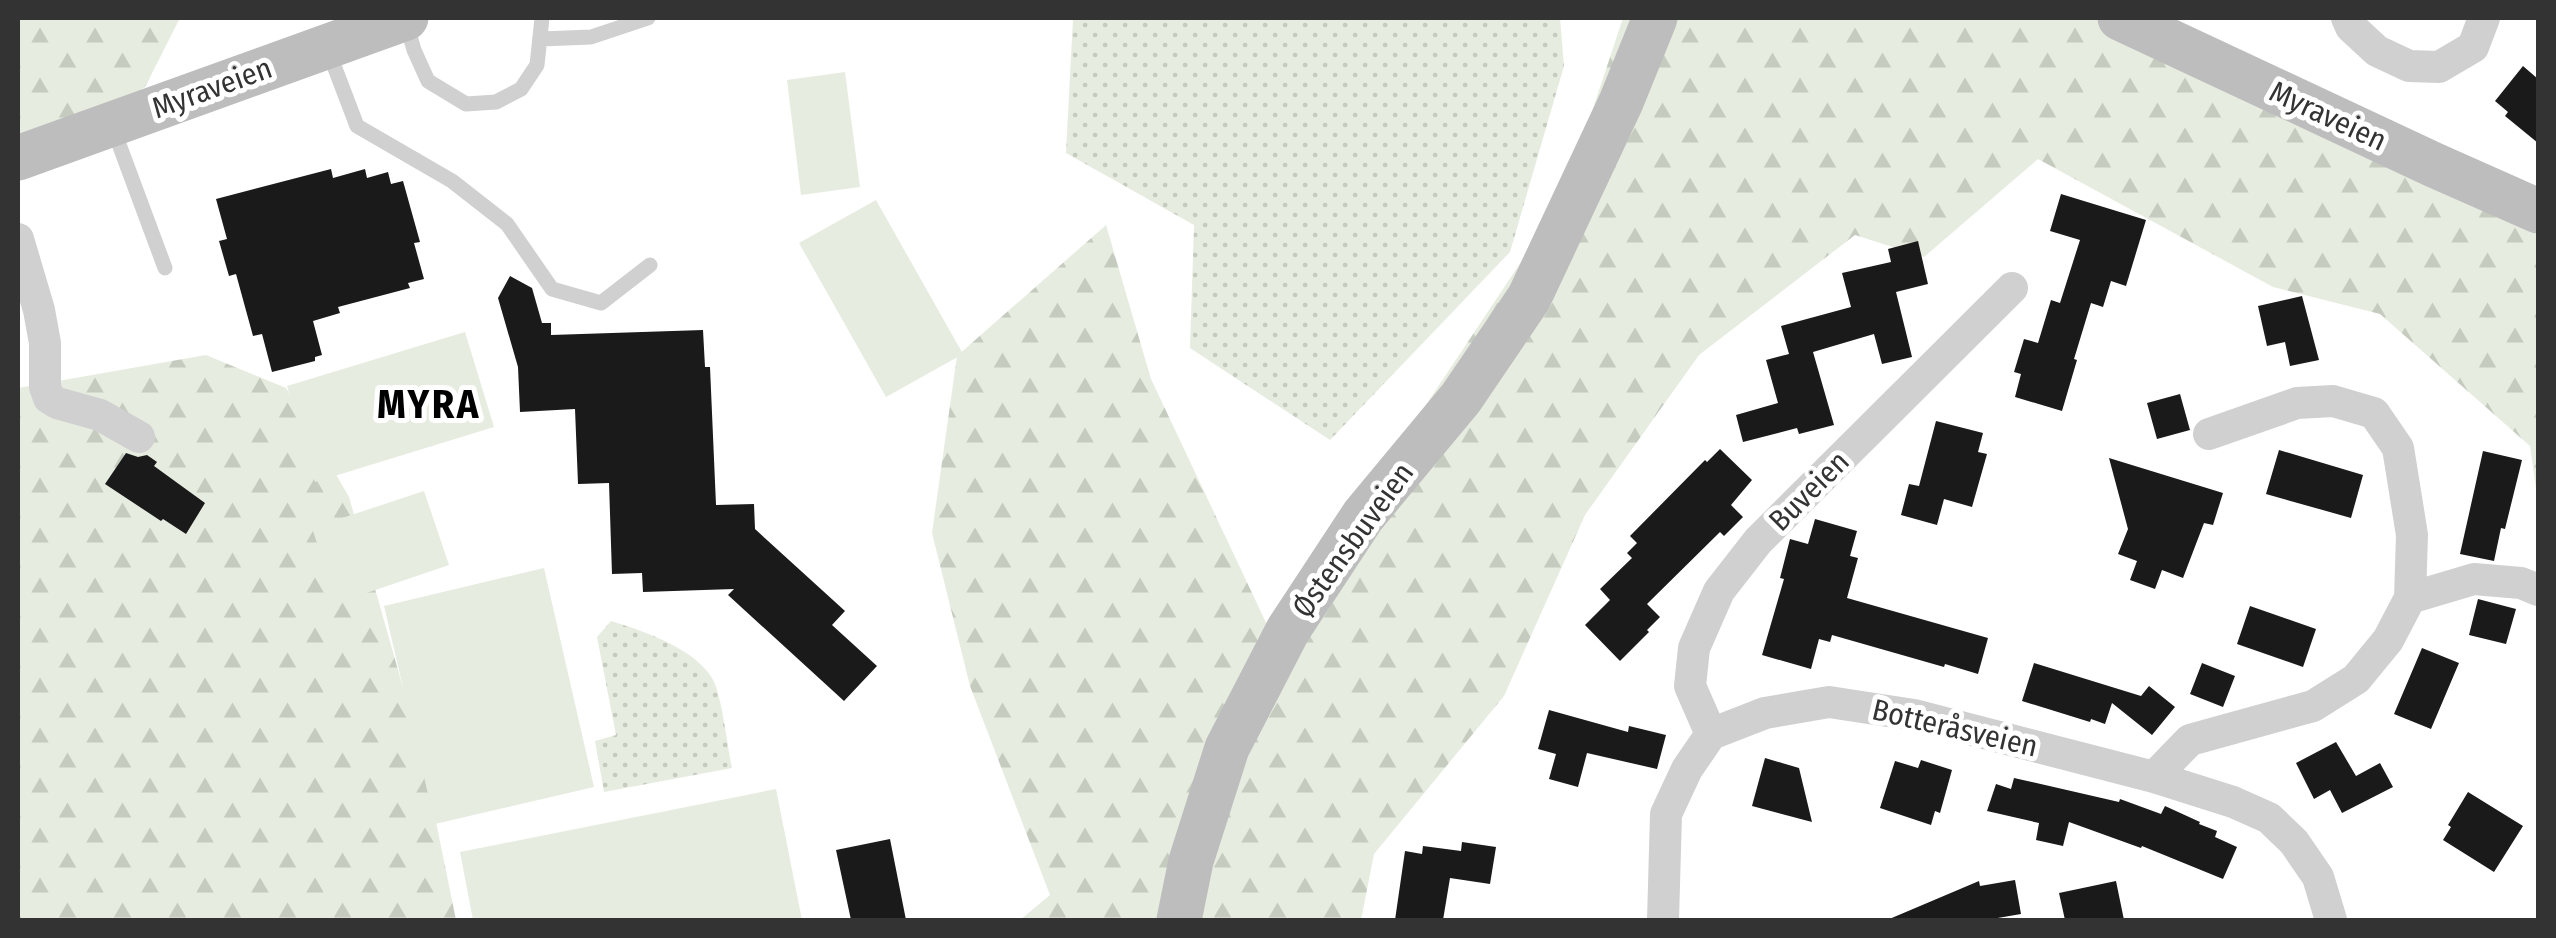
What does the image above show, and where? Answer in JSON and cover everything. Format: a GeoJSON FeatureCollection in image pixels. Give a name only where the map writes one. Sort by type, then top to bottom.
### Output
{"type":"FeatureCollection","features":[{"type":"Feature","properties":{"kind":"main road","name":"Myraveien"},"geometry":{"type":"LineString","coordinates":[[18,158],[405,18]]}},
{"type":"Feature","properties":{"kind":"main road","name":"Østensbuveien"},"geometry":{"type":"LineString","coordinates":[[1583,186],[1621,18]]}},
{"type":"Feature","properties":{"kind":"main road","name":"Østensbuveien"},"geometry":{"type":"LineString","coordinates":[[1179,920],[1190,861],[1226,748],[1288,630],[1363,516],[1461,398],[1529,298],[1656,18]]}},
{"type":"Feature","properties":{"kind":"main road","name":"Myraveien"},"geometry":{"type":"LineString","coordinates":[[2122,18],[2538,211]]}},
{"type":"Feature","properties":{"kind":"street"},"geometry":{"type":"LineString","coordinates":[[2347,18],[2351,28],[2377,51],[2409,66],[2439,67],[2473,47],[2484,18]]}},
{"type":"Feature","properties":{"kind":"street"},"geometry":{"type":"LineString","coordinates":[[18,239],[39,310],[49,398],[57,404],[100,415],[139,437]]}},
{"type":"Feature","properties":{"kind":"street","name":"Buveien"},"geometry":{"type":"LineString","coordinates":[[1711,734],[1690,686],[1694,648],[1719,591],[1758,541],[2012,288]]}},
{"type":"Feature","properties":{"kind":"street"},"geometry":{"type":"LineString","coordinates":[[2154,777],[2190,740],[2314,706],[2356,679],[2388,640],[2410,598],[2412,535],[2398,448],[2374,413],[2333,401],[2296,403],[2209,434]]}},
{"type":"Feature","properties":{"kind":"street"},"geometry":{"type":"LineString","coordinates":[[2410,598],[2474,580],[2522,583],[2538,590]]}},
{"type":"Feature","properties":{"kind":"street","name":"Botteråsveien"},"geometry":{"type":"LineString","coordinates":[[1711,734],[1765,714],[1830,702],[1914,714],[2154,777],[2234,802],[2268,818],[2294,842],[2318,876],[2331,920]]}},
{"type":"Feature","properties":{"kind":"street"},"geometry":{"type":"LineString","coordinates":[[1663,920],[1666,814],[1686,769],[1711,734]]}},
{"type":"Feature","properties":{"kind":"lane"},"geometry":{"type":"LineString","coordinates":[[405,18],[428,81],[466,104],[496,102],[521,89],[537,65],[542,18]]}},
{"type":"Feature","properties":{"kind":"lane"},"geometry":{"type":"LineString","coordinates":[[541,40],[591,38],[648,18]]}},
{"type":"Feature","properties":{"kind":"lane"},"geometry":{"type":"LineString","coordinates":[[327,46],[357,126],[452,181],[507,224],[552,289],[601,303],[650,266]]}},
{"type":"Feature","properties":{"kind":"lane"},"geometry":{"type":"LineString","coordinates":[[112,124],[165,268]]}},
{"type":"Feature","properties":{"kind":"green space"},"geometry":{"type":"Polygon","coordinates":[[[18,18],[180,18],[145,87],[18,169],[18,18]]]}},
{"type":"Feature","properties":{"kind":"green space"},"geometry":{"type":"Polygon","coordinates":[[[1073,18],[1560,18],[1564,66],[1510,252],[1330,440],[1190,348],[1194,225],[1066,153],[1073,18]]]}},
{"type":"Feature","properties":{"kind":"green space"},"geometry":{"type":"Polygon","coordinates":[[[1623,18],[2103,18],[2538,192],[2538,503],[2530,446],[2380,314],[2273,287],[2038,159],[1924,257],[1855,235],[1699,355],[1585,515],[1504,696],[1374,854],[1361,920],[1020,920],[1050,895],[970,686],[932,533],[957,356],[1106,225],[1151,379],[1269,629],[1354,513],[1563,199],[1623,18]]]}},
{"type":"Feature","properties":{"kind":"green space"},"geometry":{"type":"Polygon","coordinates":[[[845,72],[860,187],[801,195],[787,80],[845,72]]]}},
{"type":"Feature","properties":{"kind":"green space"},"geometry":{"type":"Polygon","coordinates":[[[876,200],[963,354],[886,397],[799,243],[876,200]]]}},
{"type":"Feature","properties":{"kind":"green space"},"geometry":{"type":"Polygon","coordinates":[[[465,332],[494,427],[315,482],[287,386],[465,332]]]}},
{"type":"Feature","properties":{"kind":"green space"},"geometry":{"type":"Polygon","coordinates":[[[206,355],[286,388],[349,497],[423,758],[456,920],[18,920],[18,388],[206,355]]]}},
{"type":"Feature","properties":{"kind":"green space"},"geometry":{"type":"Polygon","coordinates":[[[424,491],[449,565],[337,603],[312,528],[424,491]]]}},
{"type":"Feature","properties":{"kind":"green space"},"geometry":{"type":"Polygon","coordinates":[[[544,568],[594,787],[435,824],[384,606],[544,568]]]}},
{"type":"Feature","properties":{"kind":"green space"},"geometry":{"type":"Polygon","coordinates":[[[611,621],[670,644],[708,672],[718,693],[732,768],[604,792],[595,741],[616,735],[597,637],[611,621]]]}},
{"type":"Feature","properties":{"kind":"green space"},"geometry":{"type":"Polygon","coordinates":[[[776,789],[802,920],[473,920],[460,852],[776,789]]]}},
{"type":"Feature","properties":{"kind":"building"},"geometry":{"type":"Polygon","coordinates":[[[2523,66],[2538,79],[2538,143],[2505,116],[2508,112],[2495,101],[2523,66]]]}},
{"type":"Feature","properties":{"kind":"building"},"geometry":{"type":"Polygon","coordinates":[[[331,169],[333,178],[365,169],[367,178],[388,172],[391,184],[403,181],[420,242],[414,243],[424,279],[408,283],[410,288],[338,307],[340,313],[313,321],[322,355],[315,357],[315,361],[272,372],[262,334],[253,336],[236,274],[229,276],[219,241],[227,239],[216,199],[331,169]]]}},
{"type":"Feature","properties":{"kind":"building"},"geometry":{"type":"Polygon","coordinates":[[[2061,194],[2146,220],[2126,286],[2111,281],[2103,307],[2091,303],[2062,411],[2015,397],[2021,374],[2014,372],[2024,339],[2038,343],[2051,300],[2060,303],[2080,240],[2050,231],[2061,194]]]}},
{"type":"Feature","properties":{"kind":"building"},"geometry":{"type":"Polygon","coordinates":[[[1918,241],[1928,284],[1896,292],[1912,357],[1882,364],[1874,334],[1813,352],[1834,425],[1799,434],[1797,428],[1743,442],[1736,415],[1778,403],[1766,360],[1789,354],[1781,326],[1851,307],[1842,273],[1891,262],[1888,249],[1918,241]]]}},
{"type":"Feature","properties":{"kind":"building"},"geometry":{"type":"Polygon","coordinates":[[[510,276],[532,288],[542,323],[551,323],[551,335],[703,330],[705,367],[710,367],[716,505],[754,504],[755,529],[845,611],[832,625],[877,666],[844,701],[728,595],[734,589],[643,592],[642,573],[612,574],[609,483],[578,484],[575,409],[520,412],[518,367],[498,298],[510,276]]]}},
{"type":"Feature","properties":{"kind":"building"},"geometry":{"type":"Polygon","coordinates":[[[2302,296],[2319,360],[2290,366],[2285,342],[2267,346],[2258,306],[2302,296]]]}},
{"type":"Feature","properties":{"kind":"building"},"geometry":{"type":"Polygon","coordinates":[[[2180,394],[2190,430],[2157,439],[2147,403],[2180,394]]]}},
{"type":"Feature","properties":{"kind":"building"},"geometry":{"type":"Polygon","coordinates":[[[1936,421],[1983,433],[1978,452],[1987,454],[1972,507],[1944,499],[1937,525],[1901,515],[1909,484],[1919,486],[1936,421]]]}},
{"type":"Feature","properties":{"kind":"building"},"geometry":{"type":"Polygon","coordinates":[[[1720,449],[1752,480],[1731,505],[1743,517],[1724,536],[1720,532],[1647,604],[1660,617],[1620,661],[1585,625],[1610,600],[1600,589],[1632,558],[1627,553],[1637,543],[1630,536],[1720,449]]]}},
{"type":"Feature","properties":{"kind":"building"},"geometry":{"type":"Polygon","coordinates":[[[2279,450],[2363,475],[2351,518],[2266,494],[2279,450]]]}},
{"type":"Feature","properties":{"kind":"building"},"geometry":{"type":"Polygon","coordinates":[[[2483,451],[2522,460],[2494,561],[2460,554],[2483,451]]]}},
{"type":"Feature","properties":{"kind":"building"},"geometry":{"type":"Polygon","coordinates":[[[126,453],[147,455],[157,462],[154,466],[205,503],[186,534],[105,484],[126,453]]]}},
{"type":"Feature","properties":{"kind":"building"},"geometry":{"type":"Polygon","coordinates":[[[2109,458],[2223,493],[2213,525],[2204,523],[2183,578],[2162,570],[2155,589],[2130,580],[2137,561],[2118,554],[2128,529],[2109,458]]]}},
{"type":"Feature","properties":{"kind":"building"},"geometry":{"type":"Polygon","coordinates":[[[1815,519],[1857,531],[1850,556],[1858,558],[1847,598],[1988,638],[1978,674],[1832,635],[1830,642],[1819,639],[1811,669],[1762,655],[1784,579],[1780,578],[1790,539],[1808,544],[1815,519]]]}},
{"type":"Feature","properties":{"kind":"building"},"geometry":{"type":"Polygon","coordinates":[[[2478,599],[2516,609],[2506,644],[2469,635],[2478,599]]]}},
{"type":"Feature","properties":{"kind":"building"},"geometry":{"type":"Polygon","coordinates":[[[2250,606],[2316,629],[2303,667],[2237,644],[2250,606]]]}},
{"type":"Feature","properties":{"kind":"building"},"geometry":{"type":"Polygon","coordinates":[[[2422,648],[2459,663],[2431,729],[2394,714],[2422,648]]]}},
{"type":"Feature","properties":{"kind":"building"},"geometry":{"type":"Polygon","coordinates":[[[2034,663],[2141,696],[2149,686],[2175,707],[2152,735],[2112,703],[2105,724],[2022,701],[2034,663]]]}},
{"type":"Feature","properties":{"kind":"building"},"geometry":{"type":"Polygon","coordinates":[[[2202,663],[2235,676],[2223,707],[2190,694],[2202,663]]]}},
{"type":"Feature","properties":{"kind":"building"},"geometry":{"type":"Polygon","coordinates":[[[1549,710],[1628,732],[1629,726],[1666,735],[1657,769],[1587,753],[1578,787],[1549,779],[1556,754],[1538,749],[1549,710]]]}},
{"type":"Feature","properties":{"kind":"building"},"geometry":{"type":"Polygon","coordinates":[[[2336,742],[2356,776],[2380,763],[2393,787],[2342,813],[2330,790],[2314,799],[2296,763],[2336,742]]]}},
{"type":"Feature","properties":{"kind":"building"},"geometry":{"type":"Polygon","coordinates":[[[1765,758],[1799,768],[1812,822],[1752,806],[1765,758]]]}},
{"type":"Feature","properties":{"kind":"building"},"geometry":{"type":"Polygon","coordinates":[[[1921,760],[1952,770],[1940,813],[1935,811],[1931,825],[1880,808],[1895,761],[1918,768],[1921,760]]]}},
{"type":"Feature","properties":{"kind":"building"},"geometry":{"type":"Polygon","coordinates":[[[2014,778],[2119,802],[2120,799],[2161,814],[2165,806],[2217,831],[2215,837],[2237,847],[2223,879],[2069,822],[2063,846],[2036,840],[2039,823],[1987,811],[1996,784],[2011,789],[2014,778]]]}},
{"type":"Feature","properties":{"kind":"building"},"geometry":{"type":"Polygon","coordinates":[[[2468,792],[2523,826],[2494,872],[2443,840],[2468,792]]]}},
{"type":"Feature","properties":{"kind":"building"},"geometry":{"type":"Polygon","coordinates":[[[890,839],[906,920],[851,920],[836,850],[890,839]]]}},
{"type":"Feature","properties":{"kind":"building"},"geometry":{"type":"Polygon","coordinates":[[[1462,842],[1496,847],[1490,884],[1450,878],[1443,920],[1395,920],[1405,851],[1422,854],[1423,846],[1461,851],[1462,842]]]}},
{"type":"Feature","properties":{"kind":"building"},"geometry":{"type":"Polygon","coordinates":[[[2015,880],[2021,914],[1986,920],[1887,920],[1979,881],[1980,886],[2015,880]]]}},
{"type":"Feature","properties":{"kind":"building"},"geometry":{"type":"Polygon","coordinates":[[[2116,881],[2124,920],[2065,920],[2059,893],[2116,881]]]}},
{"type":"Feature","properties":{"kind":"district","name":"MYRA"},"geometry":{"type":"Point","coordinates":[429,404]}}]}
